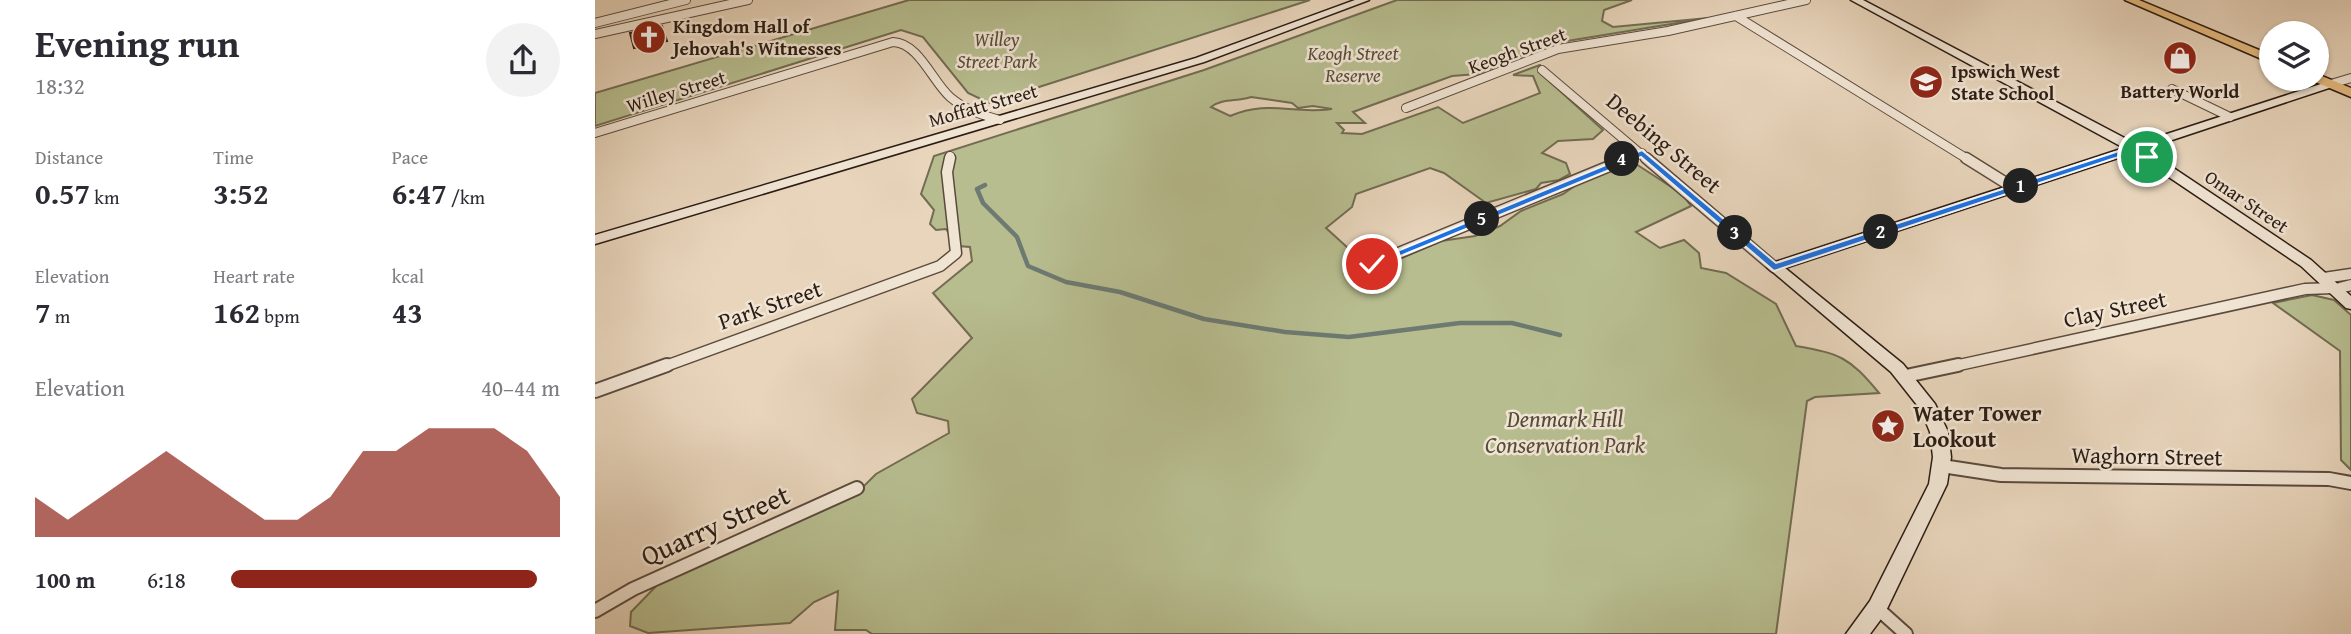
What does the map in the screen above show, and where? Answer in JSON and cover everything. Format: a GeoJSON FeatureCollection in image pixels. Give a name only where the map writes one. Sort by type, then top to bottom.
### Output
{"type":"FeatureCollection","features":[{"type":"Feature","properties":{"kind":"main road"},"geometry":{"type":"LineString","coordinates":[[2130,0],[2259,54]]}},
{"type":"Feature","properties":{"kind":"main road"},"geometry":{"type":"LineString","coordinates":[[2331,84],[2351,93]]}},
{"type":"Feature","properties":{"kind":"street"},"geometry":{"type":"LineString","coordinates":[[595,23],[686,0]]}},
{"type":"Feature","properties":{"kind":"street"},"geometry":{"type":"LineString","coordinates":[[595,34],[748,0]]}},
{"type":"Feature","properties":{"kind":"street","name":"Moffatt Street"},"geometry":{"type":"LineString","coordinates":[[600,239],[1223,52],[1364,0]]}},
{"type":"Feature","properties":{"kind":"street","name":"Keogh Street"},"geometry":{"type":"LineString","coordinates":[[1406,108],[1558,49],[1668,31],[1806,0]]}},
{"type":"Feature","properties":{"kind":"street","name":"Omar Street"},"geometry":{"type":"LineString","coordinates":[[1856,0],[2134,149],[2336,285],[2351,304]]}},
{"type":"Feature","properties":{"kind":"street"},"geometry":{"type":"LineString","coordinates":[[1736,16],[2014,188]]}},
{"type":"Feature","properties":{"kind":"street","name":"Willey Street"},"geometry":{"type":"LineString","coordinates":[[595,133],[887,42],[906,43],[951,100],[973,113],[1000,120]]}},
{"type":"Feature","properties":{"kind":"street","name":"Deebing Street"},"geometry":{"type":"LineString","coordinates":[[1542,70],[1906,376],[1929,406],[1938,436],[1942,466]]}},
{"type":"Feature","properties":{"kind":"street"},"geometry":{"type":"LineString","coordinates":[[1774,267],[2351,78]]}},
{"type":"Feature","properties":{"kind":"street"},"geometry":{"type":"LineString","coordinates":[[2172,89],[2230,117]]}},
{"type":"Feature","properties":{"kind":"street"},"geometry":{"type":"LineString","coordinates":[[1372,264],[1642,153]]}},
{"type":"Feature","properties":{"kind":"street","name":"Park Street"},"geometry":{"type":"LineString","coordinates":[[595,391],[940,267],[956,253],[947,172],[950,156]]}},
{"type":"Feature","properties":{"kind":"street","name":"Clay Street"},"geometry":{"type":"LineString","coordinates":[[1906,376],[2305,289],[2336,285],[2351,274]]}},
{"type":"Feature","properties":{"kind":"street"},"geometry":{"type":"LineString","coordinates":[[1857,634],[1877,608],[1935,490],[1942,466]]}},
{"type":"Feature","properties":{"kind":"street","name":"Waghorn Street"},"geometry":{"type":"LineString","coordinates":[[1942,466],[2001,475],[2316,479],[2351,483]]}},
{"type":"Feature","properties":{"kind":"street","name":"Quarry Street"},"geometry":{"type":"LineString","coordinates":[[595,611],[633,589],[857,488]]}},
{"type":"Feature","properties":{"kind":"street"},"geometry":{"type":"LineString","coordinates":[[1877,608],[1906,634]]}},
{"type":"Feature","properties":{"kind":"green space","name":"Willey Street Park"},"geometry":{"type":"Polygon","coordinates":[[[909,0],[1310,0],[989,103],[968,93],[923,37],[901,30],[595,126],[595,93],[909,0]]]}},
{"type":"Feature","properties":{"kind":"green space","name":"Denmark Hill Conservation Park"},"geometry":{"type":"Polygon","coordinates":[[[1397,0],[1632,0],[1604,10],[1602,21],[1613,27],[1708,18],[1549,44],[1477,74],[1452,76],[1353,112],[1365,123],[1337,123],[1344,130],[1342,133],[1362,134],[1438,107],[1463,123],[1540,93],[1533,76],[1513,75],[1540,65],[1543,68],[1539,72],[1603,130],[1593,139],[1558,141],[1542,153],[1566,163],[1570,174],[1559,180],[1541,183],[1536,189],[1486,203],[1444,173],[1430,168],[1356,194],[1352,207],[1326,228],[1370,268],[1381,267],[1441,241],[1475,236],[1500,226],[1521,211],[1563,194],[1582,181],[1633,162],[1682,194],[1691,206],[1636,232],[1660,248],[1684,240],[1699,253],[1701,268],[1726,273],[1776,304],[1796,346],[1843,359],[1860,372],[1879,393],[1815,397],[1807,401],[1776,634],[872,634],[866,630],[835,630],[838,591],[814,602],[790,623],[648,633],[630,626],[631,612],[661,581],[858,492],[876,474],[949,433],[948,421],[917,413],[912,399],[972,338],[933,293],[972,261],[970,247],[958,246],[946,229],[936,230],[930,224],[934,210],[921,194],[934,156],[1204,70],[1397,0]],[[1251,97],[1220,102],[1211,107],[1230,116],[1269,108],[1332,109],[1313,106],[1298,108],[1292,103],[1251,97]]]}},
{"type":"Feature","properties":{"kind":"green space"},"geometry":{"type":"Polygon","coordinates":[[[2312,295],[2334,300],[2351,315],[2351,470],[2341,460],[2340,351],[2273,303],[2312,295]]]}},
{"type":"Feature","properties":{"kind":"building","name":"Kingdom Hall of Jehovah's Witnesses"},"geometry":{"type":"Polygon","coordinates":[[[662,26],[667,41],[634,48],[630,33],[662,26]]]}},
{"type":"Feature","properties":{"kind":"waterway"},"geometry":{"type":"LineString","coordinates":[[985,185],[977,189],[983,203],[1017,237],[1028,266],[1066,282],[1120,292],[1204,319],[1285,332],[1349,337],[1460,323],[1512,323],[1560,335]]}},
{"type":"Feature","properties":{"kind":"place","name":"Kingdom Hall of Jehovah's Witnesses"},"geometry":{"type":"Point","coordinates":[649,37]}},
{"type":"Feature","properties":{"kind":"place","name":"Battery World"},"geometry":{"type":"Point","coordinates":[2180,58]}},
{"type":"Feature","properties":{"kind":"place","name":"Ipswich West State School"},"geometry":{"type":"Point","coordinates":[1926,82]}},
{"type":"Feature","properties":{"kind":"place","name":"Water Tower Lookout"},"geometry":{"type":"Point","coordinates":[1888,426]}},
{"type":"Feature","properties":{"kind":"route"},"geometry":{"type":"LineString","coordinates":[[1372,264],[1642,153],[1774,267],[2134,149],[2147,157]]}},
{"type":"Feature","properties":{"kind":"park label","name":"Keogh Street Reserve"},"geometry":{"type":"Point","coordinates":[1353,64]}}]}
